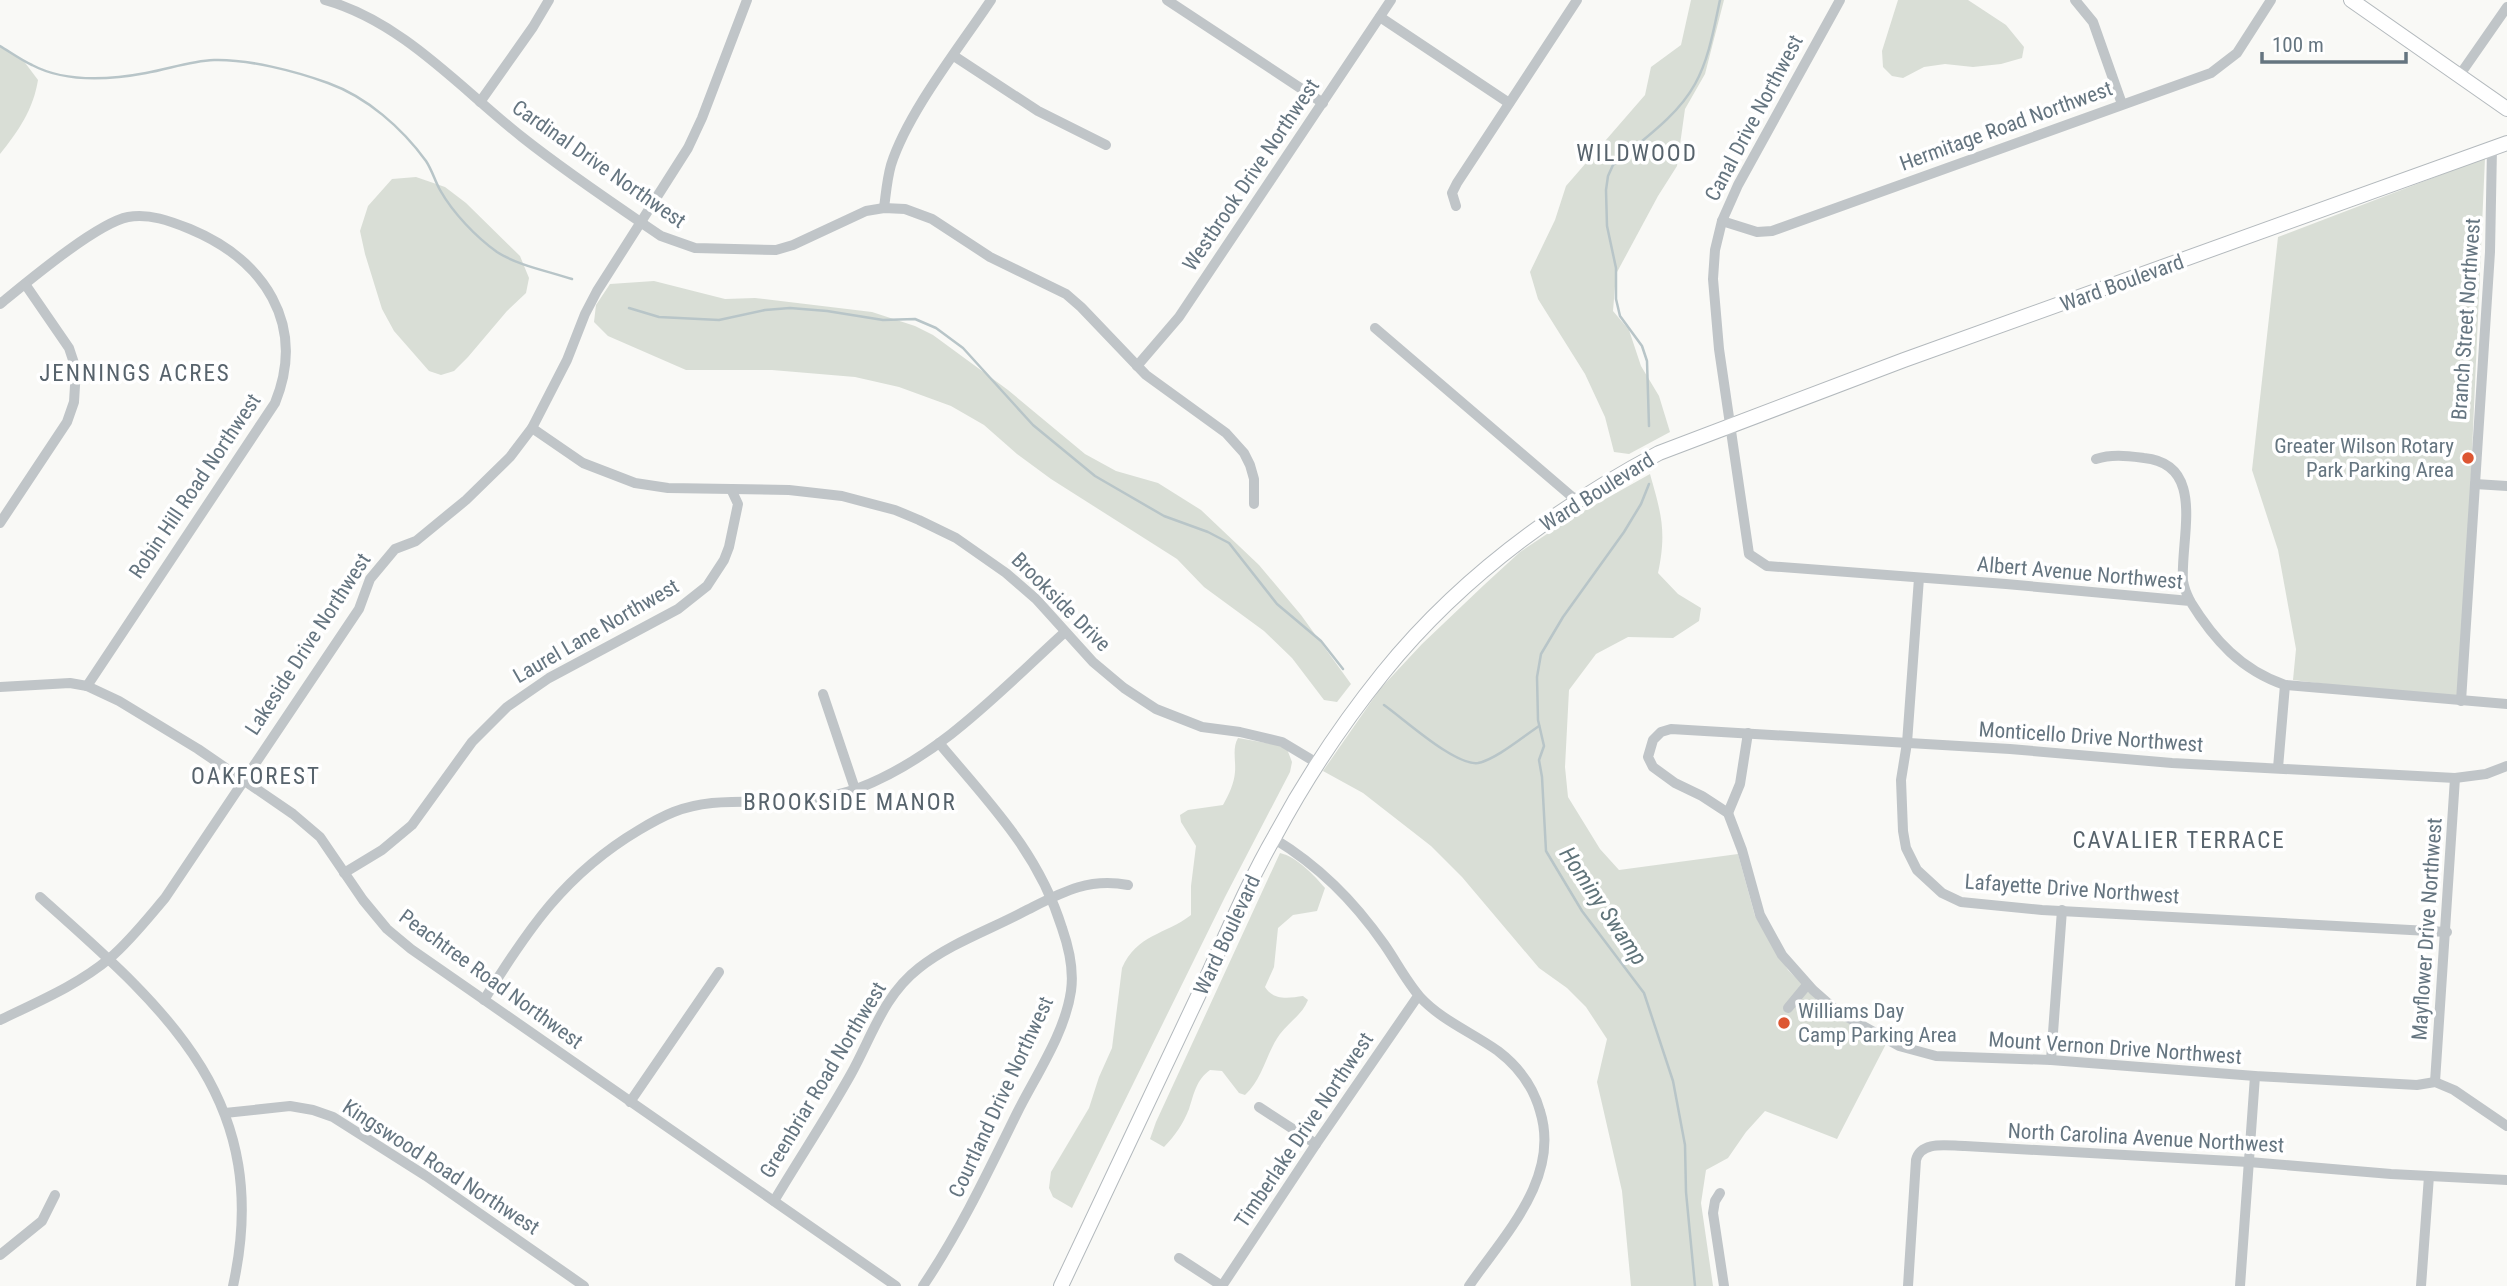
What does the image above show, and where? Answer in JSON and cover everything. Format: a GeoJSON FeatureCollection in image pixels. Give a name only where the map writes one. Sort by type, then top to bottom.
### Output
{"type":"FeatureCollection","features":[{"type":"Feature","properties":{"kind":"main road"},"geometry":{"type":"LineString","coordinates":[[2350,0],[2507,109]]}},
{"type":"Feature","properties":{"kind":"main road","name":"Ward Boulevard"},"geometry":{"type":"LineString","coordinates":[[1061,1286],[1273,838],[1317,763],[1384,671],[1427,624],[1490,566],[1532,532],[1622,473],[1660,453],[1891,365],[2507,143]]}},
{"type":"Feature","properties":{"kind":"street","name":"Cardinal Drive Northwest"},"geometry":{"type":"LineString","coordinates":[[325,0],[357,13],[403,38],[522,137],[671,241],[695,248],[766,250],[793,245],[866,211],[905,209],[932,219],[990,257],[1066,294],[1082,307],[1137,366],[1172,396],[1236,442],[1250,465],[1254,479],[1254,505]]}},
{"type":"Feature","properties":{"kind":"street"},"geometry":{"type":"LineString","coordinates":[[480,102],[549,0]]}},
{"type":"Feature","properties":{"kind":"street","name":"Lakeside Drive Northwest"},"geometry":{"type":"LineString","coordinates":[[0,1020],[51,996],[110,959],[165,898],[359,609],[370,579],[395,549],[416,541],[466,500],[510,457],[532,428],[547,402],[597,291],[693,138],[747,0]]}},
{"type":"Feature","properties":{"kind":"street"},"geometry":{"type":"LineString","coordinates":[[884,208],[887,181],[896,151],[917,112],[991,0]]}},
{"type":"Feature","properties":{"kind":"street"},"geometry":{"type":"LineString","coordinates":[[1167,0],[1323,103]]}},
{"type":"Feature","properties":{"kind":"street","name":"Westbrook Drive Northwest"},"geometry":{"type":"LineString","coordinates":[[1137,366],[1179,317],[1391,0]]}},
{"type":"Feature","properties":{"kind":"street"},"geometry":{"type":"LineString","coordinates":[[1456,206],[1452,193],[1577,0]]}},
{"type":"Feature","properties":{"kind":"street","name":"Canal Drive Northwest"},"geometry":{"type":"LineString","coordinates":[[1731,425],[1718,349],[1713,288],[1715,250],[1722,221],[1738,185],[1840,0]]}},
{"type":"Feature","properties":{"kind":"street"},"geometry":{"type":"LineString","coordinates":[[2075,0],[2094,22],[2122,104]]}},
{"type":"Feature","properties":{"kind":"street","name":"Hermitage Road Northwest"},"geometry":{"type":"LineString","coordinates":[[1722,221],[1757,232],[1772,231],[2195,79],[2220,67],[2236,53],[2271,0]]}},
{"type":"Feature","properties":{"kind":"street"},"geometry":{"type":"LineString","coordinates":[[2459,76],[2507,7]]}},
{"type":"Feature","properties":{"kind":"street"},"geometry":{"type":"LineString","coordinates":[[1380,17],[1508,103]]}},
{"type":"Feature","properties":{"kind":"street"},"geometry":{"type":"LineString","coordinates":[[954,56],[1038,111],[1106,145]]}},
{"type":"Feature","properties":{"kind":"street","name":"Branch Street Northwest"},"geometry":{"type":"LineString","coordinates":[[2461,701],[2493,190],[2492,148]]}},
{"type":"Feature","properties":{"kind":"street","name":"Robin Hill Road Northwest"},"geometry":{"type":"LineString","coordinates":[[0,304],[108,224],[130,216],[154,217],[174,222],[205,237],[250,268],[274,298],[284,331],[286,370],[275,403],[87,685]]}},
{"type":"Feature","properties":{"kind":"street"},"geometry":{"type":"LineString","coordinates":[[0,523],[67,422],[74,402],[76,369],[69,348],[25,284]]}},
{"type":"Feature","properties":{"kind":"street"},"geometry":{"type":"LineString","coordinates":[[1375,328],[1577,501]]}},
{"type":"Feature","properties":{"kind":"street","name":"Albert Avenue Northwest"},"geometry":{"type":"LineString","coordinates":[[1731,425],[1749,554],[1766,566],[2190,601],[2205,626],[2233,657],[2255,671],[2286,685],[2507,704]]}},
{"type":"Feature","properties":{"kind":"street","name":"Brookside Drive"},"geometry":{"type":"LineString","coordinates":[[532,428],[583,463],[616,477],[668,488],[789,490],[842,496],[895,510],[919,520],[965,543],[1006,573],[1036,599],[1108,676],[1156,709],[1202,727],[1282,742],[1317,763]]}},
{"type":"Feature","properties":{"kind":"street"},"geometry":{"type":"LineString","coordinates":[[2095,459],[2109,455],[2157,460],[2175,471],[2187,498],[2183,584],[2190,601]]}},
{"type":"Feature","properties":{"kind":"street"},"geometry":{"type":"LineString","coordinates":[[2474,484],[2507,486]]}},
{"type":"Feature","properties":{"kind":"street","name":"Laurel Lane Northwest"},"geometry":{"type":"LineString","coordinates":[[344,873],[382,850],[412,825],[472,742],[507,707],[549,678],[678,609],[707,586],[729,547],[738,504],[730,489]]}},
{"type":"Feature","properties":{"kind":"street","name":"Lafayette Drive Northwest"},"geometry":{"type":"LineString","coordinates":[[1919,578],[1907,743],[1901,780],[1903,831],[1912,861],[1925,880],[1942,893],[1961,902],[2062,910],[2447,932]]}},
{"type":"Feature","properties":{"kind":"street"},"geometry":{"type":"LineString","coordinates":[[484,1000],[518,945],[553,899],[589,863],[621,840],[671,811],[712,803],[794,803],[855,789],[883,777],[939,743],[1065,632]]}},
{"type":"Feature","properties":{"kind":"street","name":"Peachtree Road Northwest"},"geometry":{"type":"LineString","coordinates":[[0,687],[70,683],[87,685],[158,724],[243,779],[293,814],[320,837],[387,929],[411,949],[896,1286]]}},
{"type":"Feature","properties":{"kind":"street"},"geometry":{"type":"LineString","coordinates":[[2278,768],[2286,685]]}},
{"type":"Feature","properties":{"kind":"street"},"geometry":{"type":"LineString","coordinates":[[823,694],[855,789]]}},
{"type":"Feature","properties":{"kind":"street","name":"Monticello Drive Northwest"},"geometry":{"type":"LineString","coordinates":[[1728,813],[1653,767],[1648,757],[1653,740],[1661,732],[1671,729],[1748,733],[2010,749],[2172,763],[2455,778],[2486,774],[2507,766]]}},
{"type":"Feature","properties":{"kind":"street"},"geometry":{"type":"LineString","coordinates":[[1728,813],[1740,784],[1748,733]]}},
{"type":"Feature","properties":{"kind":"street","name":"Courtland Drive Northwest"},"geometry":{"type":"LineString","coordinates":[[923,1286],[965,1219],[1062,1020],[1072,977],[1068,946],[1053,897],[1033,859],[939,743]]}},
{"type":"Feature","properties":{"kind":"street","name":"Mayflower Drive Northwest"},"geometry":{"type":"LineString","coordinates":[[2435,1082],[2447,932],[2455,778]]}},
{"type":"Feature","properties":{"kind":"street","name":"Mount Vernon Drive Northwest"},"geometry":{"type":"LineString","coordinates":[[1728,813],[1742,850],[1760,915],[1782,955],[1807,985],[1838,1012],[1856,1024],[1911,1051],[1936,1056],[2051,1060],[2255,1076],[2417,1084],[2435,1082],[2454,1090],[2507,1126]]}},
{"type":"Feature","properties":{"kind":"street"},"geometry":{"type":"LineString","coordinates":[[1273,838],[1315,866],[1338,887],[1371,926],[1418,996],[1434,1011],[1497,1051],[1520,1072],[1532,1090],[1543,1119],[1545,1140],[1537,1182],[1526,1205],[1469,1286]]}},
{"type":"Feature","properties":{"kind":"street","name":"Greenbriar Road Northwest"},"geometry":{"type":"LineString","coordinates":[[774,1201],[851,1073],[879,1015],[921,966],[1053,897],[1086,884],[1098,882],[1128,885]]}},
{"type":"Feature","properties":{"kind":"street"},"geometry":{"type":"LineString","coordinates":[[40,897],[152,1000],[201,1065],[225,1113],[242,1197],[239,1258],[233,1286]]}},
{"type":"Feature","properties":{"kind":"street"},"geometry":{"type":"LineString","coordinates":[[2051,1060],[2062,910]]}},
{"type":"Feature","properties":{"kind":"street"},"geometry":{"type":"LineString","coordinates":[[630,1102],[719,972]]}},
{"type":"Feature","properties":{"kind":"street"},"geometry":{"type":"LineString","coordinates":[[1788,1008],[1807,985]]}},
{"type":"Feature","properties":{"kind":"street","name":"Timberlake Drive Northwest"},"geometry":{"type":"LineString","coordinates":[[1222,1286],[1316,1143],[1418,996]]}},
{"type":"Feature","properties":{"kind":"street"},"geometry":{"type":"LineString","coordinates":[[2240,1286],[2255,1076]]}},
{"type":"Feature","properties":{"kind":"street","name":"Kingswood Road Northwest"},"geometry":{"type":"LineString","coordinates":[[225,1113],[290,1106],[333,1117],[426,1177],[584,1286]]}},
{"type":"Feature","properties":{"kind":"street"},"geometry":{"type":"LineString","coordinates":[[1259,1107],[1316,1143]]}},
{"type":"Feature","properties":{"kind":"street","name":"North Carolina Avenue Northwest"},"geometry":{"type":"LineString","coordinates":[[1908,1286],[1916,1160],[1919,1151],[1928,1146],[2249,1162],[2507,1180]]}},
{"type":"Feature","properties":{"kind":"street"},"geometry":{"type":"LineString","coordinates":[[2421,1286],[2428,1176]]}},
{"type":"Feature","properties":{"kind":"street"},"geometry":{"type":"LineString","coordinates":[[1720,1193],[1713,1213],[1724,1286]]}},
{"type":"Feature","properties":{"kind":"street"},"geometry":{"type":"LineString","coordinates":[[0,1255],[42,1221],[55,1195]]}},
{"type":"Feature","properties":{"kind":"street"},"geometry":{"type":"LineString","coordinates":[[1179,1258],[1222,1286]]}},
{"type":"Feature","properties":{"kind":"shaded area"},"geometry":{"type":"Polygon","coordinates":[[[1691,0],[1724,0],[1705,74],[1685,109],[1677,166],[1616,274],[1613,311],[1629,330],[1641,366],[1659,396],[1670,432],[1629,454],[1614,452],[1605,417],[1585,374],[1538,299],[1530,272],[1555,220],[1566,186],[1645,95],[1651,67],[1681,45],[1691,0]]]}},
{"type":"Feature","properties":{"kind":"shaded area"},"geometry":{"type":"Polygon","coordinates":[[[1898,0],[1968,0],[2006,25],[2024,47],[2022,58],[2001,64],[1973,67],[1945,64],[1924,67],[1903,78],[1892,76],[1883,67],[1882,51],[1898,0]]]}},
{"type":"Feature","properties":{"kind":"shaded area"},"geometry":{"type":"Polygon","coordinates":[[[0,46],[23,60],[38,80],[33,101],[24,119],[0,154],[0,46]]]}},
{"type":"Feature","properties":{"kind":"shaded area"},"geometry":{"type":"Polygon","coordinates":[[[2485,158],[2461,701],[2293,680],[2296,649],[2278,550],[2252,470],[2278,237],[2485,158]]]}},
{"type":"Feature","properties":{"kind":"shaded area"},"geometry":{"type":"Polygon","coordinates":[[[416,177],[445,187],[466,203],[520,256],[529,278],[526,293],[468,357],[454,371],[441,375],[429,371],[394,331],[382,309],[360,231],[368,206],[392,179],[416,177]]]}},
{"type":"Feature","properties":{"kind":"shaded area"},"geometry":{"type":"Polygon","coordinates":[[[654,281],[725,299],[755,298],[872,312],[933,335],[1008,390],[1085,454],[1116,471],[1158,483],[1201,510],[1259,565],[1301,615],[1351,684],[1337,702],[1324,700],[1292,658],[1264,631],[1204,587],[1177,559],[1051,479],[984,425],[951,406],[899,387],[855,377],[772,370],[686,370],[608,336],[594,322],[596,305],[610,284],[654,281]]]}},
{"type":"Feature","properties":{"kind":"shaded area"},"geometry":{"type":"Polygon","coordinates":[[[1650,474],[1662,522],[1658,573],[1678,594],[1701,608],[1699,621],[1673,638],[1628,637],[1596,654],[1569,690],[1565,767],[1568,797],[1600,849],[1619,870],[1738,854],[1755,916],[1788,970],[1834,1015],[1886,1044],[1837,1139],[1765,1111],[1728,1158],[1706,1170],[1701,1203],[1713,1286],[1631,1286],[1622,1191],[1597,1082],[1607,1039],[1586,1007],[1567,988],[1539,968],[1462,877],[1431,846],[1363,793],[1323,771],[1380,689],[1422,644],[1520,552],[1568,520],[1650,474]]]}},
{"type":"Feature","properties":{"kind":"shaded area"},"geometry":{"type":"Polygon","coordinates":[[[1238,738],[1287,749],[1292,762],[1290,772],[1225,897],[1072,1208],[1053,1197],[1049,1188],[1051,1172],[1089,1108],[1112,1048],[1122,968],[1135,948],[1191,915],[1196,846],[1181,822],[1180,815],[1188,810],[1223,805],[1234,781],[1238,738]]]}},
{"type":"Feature","properties":{"kind":"shaded area"},"geometry":{"type":"Polygon","coordinates":[[[1280,853],[1299,862],[1325,888],[1317,911],[1293,915],[1278,928],[1274,967],[1265,987],[1277,997],[1303,996],[1308,1000],[1280,1034],[1256,1081],[1245,1095],[1239,1093],[1222,1071],[1210,1070],[1205,1074],[1196,1088],[1181,1125],[1164,1147],[1150,1139],[1156,1122],[1280,853]]]}},
{"type":"Feature","properties":{"kind":"waterway","name":"Hominy Swamp"},"geometry":{"type":"LineString","coordinates":[[1649,426],[1647,361],[1642,346],[1620,316],[1616,299],[1616,268],[1607,226],[1608,176],[1613,165],[1679,107],[1695,84],[1704,64],[1720,0]]}},
{"type":"Feature","properties":{"kind":"waterway"},"geometry":{"type":"LineString","coordinates":[[0,46],[45,71],[73,77],[117,77],[196,62],[227,60],[271,67],[328,83],[370,105],[406,137],[426,161],[451,207],[489,246],[515,261],[572,279]]}},
{"type":"Feature","properties":{"kind":"waterway"},"geometry":{"type":"LineString","coordinates":[[629,308],[659,317],[719,320],[765,310],[790,308],[883,320],[915,319],[936,328],[963,348],[1033,425],[1095,476],[1164,516],[1208,532],[1229,543],[1277,604],[1321,641],[1343,669]]}},
{"type":"Feature","properties":{"kind":"waterway","name":"Hominy Swamp"},"geometry":{"type":"LineString","coordinates":[[1649,484],[1641,504],[1624,532],[1563,617],[1541,654],[1537,677],[1538,720],[1544,746],[1539,760],[1546,851],[1582,911],[1644,993],[1673,1081],[1685,1145],[1686,1192],[1695,1286]]}},
{"type":"Feature","properties":{"kind":"waterway"},"geometry":{"type":"LineString","coordinates":[[1384,705],[1443,750],[1468,762],[1478,763],[1493,757],[1539,726]]}},
{"type":"Feature","properties":{"kind":"place","name":"Greater Wilson Rotary Park Parking Area"},"geometry":{"type":"Point","coordinates":[2468,458]}},
{"type":"Feature","properties":{"kind":"place","name":"Williams Day Camp Parking Area"},"geometry":{"type":"Point","coordinates":[1784,1023]}},
{"type":"Feature","properties":{"kind":"district","name":"WILDWOOD"},"geometry":{"type":"Point","coordinates":[1637,153]}},
{"type":"Feature","properties":{"kind":"district","name":"JENNINGS ACRES"},"geometry":{"type":"Point","coordinates":[135,373]}},
{"type":"Feature","properties":{"kind":"district","name":"OAKFOREST"},"geometry":{"type":"Point","coordinates":[256,776]}},
{"type":"Feature","properties":{"kind":"district","name":"BROOKSIDE MANOR"},"geometry":{"type":"Point","coordinates":[850,802]}},
{"type":"Feature","properties":{"kind":"district","name":"CAVALIER TERRACE"},"geometry":{"type":"Point","coordinates":[2179,840]}}]}
